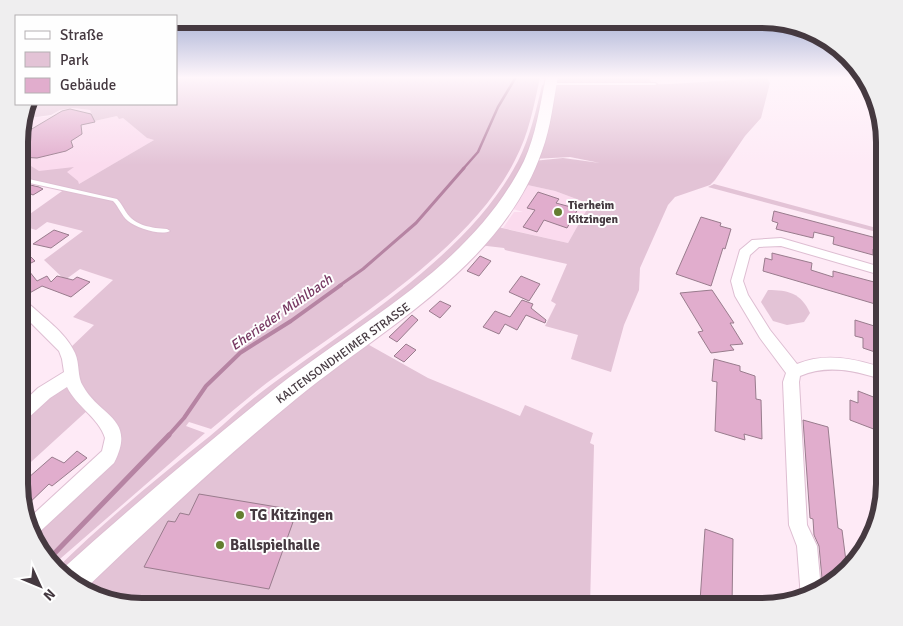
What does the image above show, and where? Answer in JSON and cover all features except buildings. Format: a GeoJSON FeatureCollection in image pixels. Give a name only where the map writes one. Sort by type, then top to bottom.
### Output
{"type":"FeatureCollection","features":[{"type":"Feature","properties":{"kind":"main road","name":"KALTENSONDHEIMER STRASSE"},"geometry":{"type":"LineString","coordinates":[[75,577],[169,492],[274,403],[315,371],[423,294],[466,254],[502,210],[524,176],[538,141],[546,106]]}},
{"type":"Feature","properties":{"kind":"street"},"geometry":{"type":"LineString","coordinates":[[794,372],[765,334],[742,296],[737,280],[744,253],[756,244],[781,242],[875,269]]}},
{"type":"Feature","properties":{"kind":"street"},"geometry":{"type":"LineString","coordinates":[[28,312],[66,351],[72,363],[78,392],[112,431],[114,445],[108,457],[35,525]]}},
{"type":"Feature","properties":{"kind":"street"},"geometry":{"type":"LineString","coordinates":[[794,372],[817,363],[830,362],[858,366],[875,371]]}},
{"type":"Feature","properties":{"kind":"street"},"geometry":{"type":"LineString","coordinates":[[794,372],[791,382],[798,525],[807,546],[810,588]]}},
{"type":"Feature","properties":{"kind":"street"},"geometry":{"type":"LineString","coordinates":[[28,408],[44,393],[73,375]]}},
{"type":"Feature","properties":{"kind":"lane"},"geometry":{"type":"LineString","coordinates":[[28,181],[115,200],[121,205],[127,218],[133,222],[149,229],[167,231]]}},
{"type":"Feature","properties":{"kind":"shaded area"},"geometry":{"type":"Polygon","coordinates":[[[73,108],[90,110],[92,116],[81,124],[117,116],[123,118],[147,138],[154,140],[79,184],[28,176],[30,118],[51,116],[60,110],[73,108]]]}},
{"type":"Feature","properties":{"kind":"shaded area"},"geometry":{"type":"Polygon","coordinates":[[[523,184],[555,191],[590,204],[568,243],[503,228],[514,212],[523,212],[513,209],[527,187],[521,186],[523,184]]]}},
{"type":"Feature","properties":{"kind":"green space"},"geometry":{"type":"Polygon","coordinates":[[[33,106],[533,106],[520,150],[496,192],[471,222],[442,251],[410,279],[270,381],[211,429],[189,422],[186,426],[205,433],[57,561],[47,548],[36,527],[109,458],[118,444],[89,409],[28,465],[28,411],[46,394],[76,375],[68,350],[94,325],[73,317],[113,280],[80,269],[65,280],[44,260],[83,231],[47,222],[36,230],[28,228],[28,215],[65,189],[113,200],[125,218],[150,228],[134,221],[116,199],[28,179],[28,162],[39,171],[74,167],[67,172],[79,184],[154,140],[147,138],[123,118],[119,119],[117,116],[81,124],[92,116],[90,110],[73,108],[60,110],[51,115],[30,118],[33,106]]]}},
{"type":"Feature","properties":{"kind":"green space"},"geometry":{"type":"Polygon","coordinates":[[[537,106],[542,106],[530,160],[477,239],[118,533],[72,575],[65,569],[64,561],[112,517],[259,394],[402,290],[436,260],[468,229],[496,196],[518,161],[537,106]]]}},
{"type":"Feature","properties":{"kind":"green space"},"geometry":{"type":"Polygon","coordinates":[[[548,106],[764,106],[761,118],[745,136],[715,180],[710,185],[675,197],[668,205],[640,268],[639,290],[624,325],[611,372],[571,359],[578,335],[545,326],[556,304],[551,301],[567,264],[505,250],[504,248],[475,247],[493,226],[568,243],[590,204],[555,191],[523,184],[533,161],[563,158],[600,163],[570,157],[533,159],[548,106]]]}},
{"type":"Feature","properties":{"kind":"green space"},"geometry":{"type":"Polygon","coordinates":[[[714,184],[875,228],[875,232],[708,187],[714,184]]]}},
{"type":"Feature","properties":{"kind":"green space"},"geometry":{"type":"Polygon","coordinates":[[[768,290],[788,292],[798,297],[810,313],[804,322],[787,325],[773,321],[761,302],[768,290]]]}},
{"type":"Feature","properties":{"kind":"green space"},"geometry":{"type":"Polygon","coordinates":[[[362,341],[428,378],[520,416],[525,405],[593,433],[590,443],[594,445],[590,598],[134,598],[105,592],[91,587],[79,579],[362,341]]]}},
{"type":"Feature","properties":{"kind":"waterway","name":"Eherieder Mühlbach"},"geometry":{"type":"LineString","coordinates":[[463,169],[478,152],[498,106]]}},
{"type":"Feature","properties":{"kind":"waterway","name":"Eherieder Mühlbach"},"geometry":{"type":"LineString","coordinates":[[339,286],[363,269],[416,223],[464,168]]}},
{"type":"Feature","properties":{"kind":"waterway","name":"Eherieder Mühlbach"},"geometry":{"type":"LineString","coordinates":[[168,436],[184,418],[206,386],[240,353],[291,321],[341,285]]}},
{"type":"Feature","properties":{"kind":"waterway","name":"Eherieder Mühlbach"},"geometry":{"type":"LineString","coordinates":[[53,555],[169,435]]}},
{"type":"Feature","properties":{"kind":"place","name":"Tierheim Kitzingen"},"geometry":{"type":"Point","coordinates":[558,212]}},
{"type":"Feature","properties":{"kind":"place","name":"TG Kitzingen"},"geometry":{"type":"Point","coordinates":[240,515]}},
{"type":"Feature","properties":{"kind":"place","name":"Ballspielhalle"},"geometry":{"type":"Point","coordinates":[220,545]}}]}
